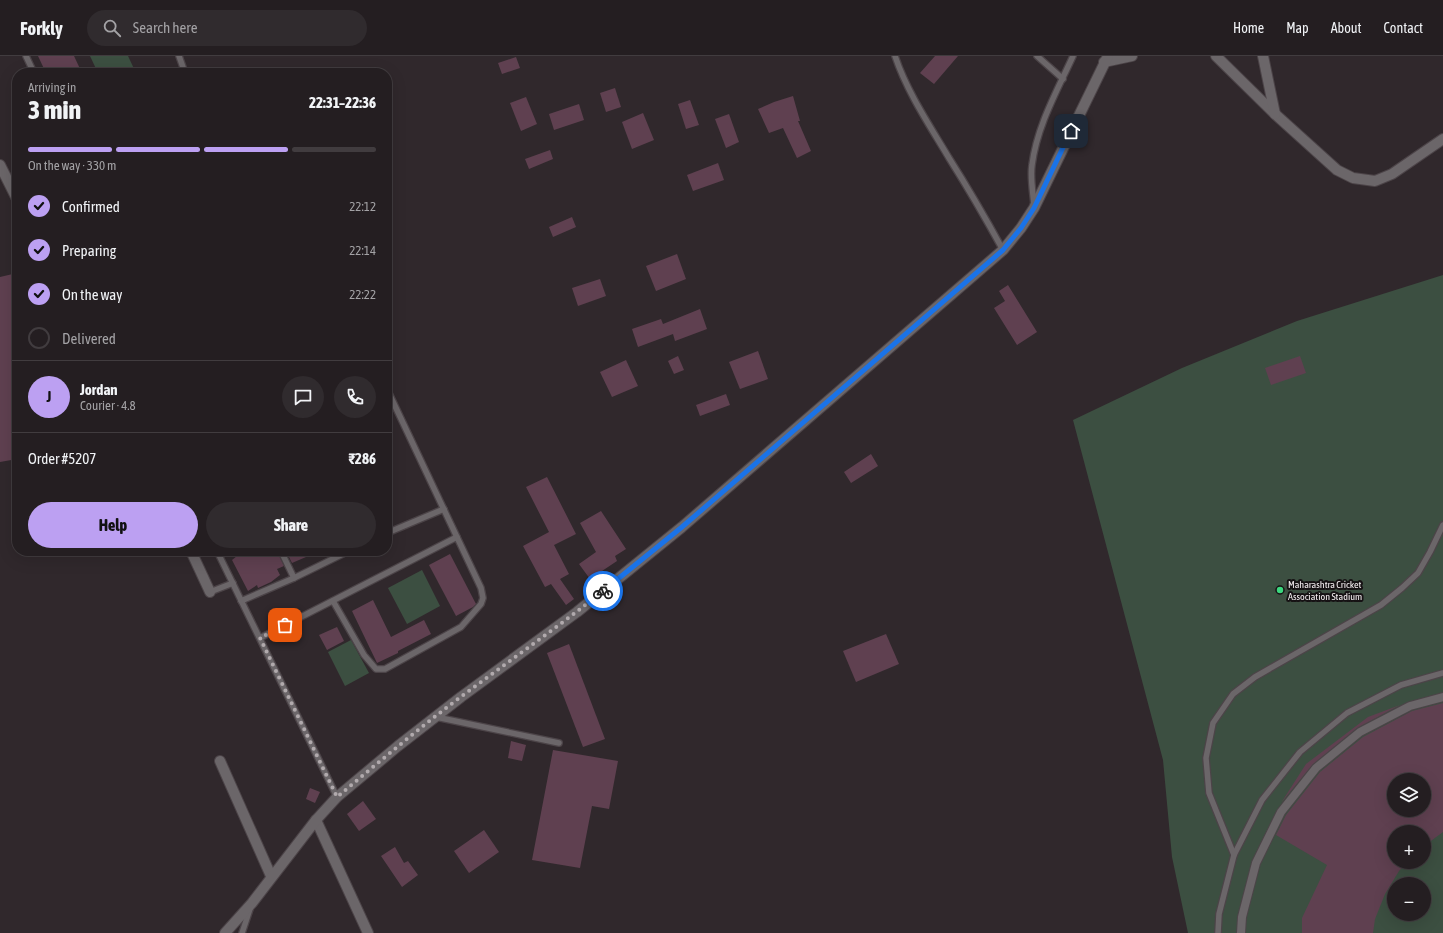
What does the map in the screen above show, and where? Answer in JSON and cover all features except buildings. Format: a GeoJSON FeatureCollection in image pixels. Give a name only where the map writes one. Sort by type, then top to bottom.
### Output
{"type":"FeatureCollection","features":[{"type":"Feature","properties":{"kind":"street"},"geometry":{"type":"LineString","coordinates":[[225,933],[252,903],[271,876],[316,820],[337,797],[434,717],[577,612],[682,527],[1003,250],[1021,228],[1034,208],[1106,59],[1132,56]]}},
{"type":"Feature","properties":{"kind":"street"},"geometry":{"type":"LineString","coordinates":[[1216,56],[1275,114],[1337,170],[1353,178],[1375,181],[1392,174],[1443,139]]}},
{"type":"Feature","properties":{"kind":"street"},"geometry":{"type":"LineString","coordinates":[[1263,56],[1275,114]]}},
{"type":"Feature","properties":{"kind":"street"},"geometry":{"type":"LineString","coordinates":[[0,165],[12,189]]}},
{"type":"Feature","properties":{"kind":"street"},"geometry":{"type":"LineString","coordinates":[[193,556],[210,592]]}},
{"type":"Feature","properties":{"kind":"street"},"geometry":{"type":"LineString","coordinates":[[1241,933],[1242,917],[1256,863],[1281,812],[1316,768],[1360,732],[1410,706],[1443,697]]}},
{"type":"Feature","properties":{"kind":"street"},"geometry":{"type":"LineString","coordinates":[[220,761],[271,876]]}},
{"type":"Feature","properties":{"kind":"street"},"geometry":{"type":"LineString","coordinates":[[316,820],[368,933]]}},
{"type":"Feature","properties":{"kind":"lane"},"geometry":{"type":"LineString","coordinates":[[26,56],[32,68]]}},
{"type":"Feature","properties":{"kind":"lane"},"geometry":{"type":"LineString","coordinates":[[179,56],[183,68]]}},
{"type":"Feature","properties":{"kind":"lane"},"geometry":{"type":"LineString","coordinates":[[895,56],[900,71],[930,126],[1003,250]]}},
{"type":"Feature","properties":{"kind":"lane"},"geometry":{"type":"LineString","coordinates":[[1037,56],[1063,79]]}},
{"type":"Feature","properties":{"kind":"lane"},"geometry":{"type":"LineString","coordinates":[[1034,208],[1032,166],[1047,112],[1074,56]]}},
{"type":"Feature","properties":{"kind":"lane"},"geometry":{"type":"LineString","coordinates":[[333,601],[364,655],[376,670],[385,669],[461,627],[481,604],[483,598],[481,588],[392,400]]}},
{"type":"Feature","properties":{"kind":"lane"},"geometry":{"type":"LineString","coordinates":[[392,531],[444,509]]}},
{"type":"Feature","properties":{"kind":"lane"},"geometry":{"type":"LineString","coordinates":[[1234,855],[1209,793],[1206,758],[1213,723],[1233,694],[1254,677],[1381,605],[1402,588],[1418,573],[1443,525]]}},
{"type":"Feature","properties":{"kind":"lane"},"geometry":{"type":"LineString","coordinates":[[260,638],[457,537]]}},
{"type":"Feature","properties":{"kind":"lane"},"geometry":{"type":"LineString","coordinates":[[220,556],[337,797]]}},
{"type":"Feature","properties":{"kind":"lane"},"geometry":{"type":"LineString","coordinates":[[283,556],[294,578]]}},
{"type":"Feature","properties":{"kind":"lane"},"geometry":{"type":"LineString","coordinates":[[241,600],[294,578],[339,556]]}},
{"type":"Feature","properties":{"kind":"lane"},"geometry":{"type":"LineString","coordinates":[[210,592],[233,583]]}},
{"type":"Feature","properties":{"kind":"lane"},"geometry":{"type":"LineString","coordinates":[[1218,933],[1219,914],[1234,855],[1262,800],[1300,752],[1347,713],[1402,684],[1443,673]]}},
{"type":"Feature","properties":{"kind":"lane"},"geometry":{"type":"LineString","coordinates":[[434,717],[559,743]]}},
{"type":"Feature","properties":{"kind":"lane"},"geometry":{"type":"LineString","coordinates":[[242,933],[252,903]]}},
{"type":"Feature","properties":{"kind":"green space"},"geometry":{"type":"Polygon","coordinates":[[[90,56],[128,56],[134,68],[96,68],[90,56]]]}},
{"type":"Feature","properties":{"kind":"green space","name":"Maharashtra Cricket Association Stadium"},"geometry":{"type":"Polygon","coordinates":[[[1443,275],[1443,933],[1188,933],[1172,857],[1163,760],[1073,420],[1182,368],[1297,321],[1443,275]]]}},
{"type":"Feature","properties":{"kind":"green space"},"geometry":{"type":"Polygon","coordinates":[[[422,570],[440,606],[407,624],[388,588],[422,570]]]}},
{"type":"Feature","properties":{"kind":"green space"},"geometry":{"type":"Polygon","coordinates":[[[351,640],[369,673],[345,686],[328,652],[351,640]]]}},
{"type":"Feature","properties":{"kind":"way so far"},"geometry":{"type":"LineString","coordinates":[[285,625],[260,638],[337,797],[434,717],[577,612],[603,591]]}},
{"type":"Feature","properties":{"kind":"place","name":"Maharashtra Cricket Association Stadium"},"geometry":{"type":"Point","coordinates":[1280,590]}},
{"type":"Feature","properties":{"kind":"route"},"geometry":{"type":"LineString","coordinates":[[603,591],[682,527],[1003,250],[1021,228],[1034,208],[1071,131]]}}]}
